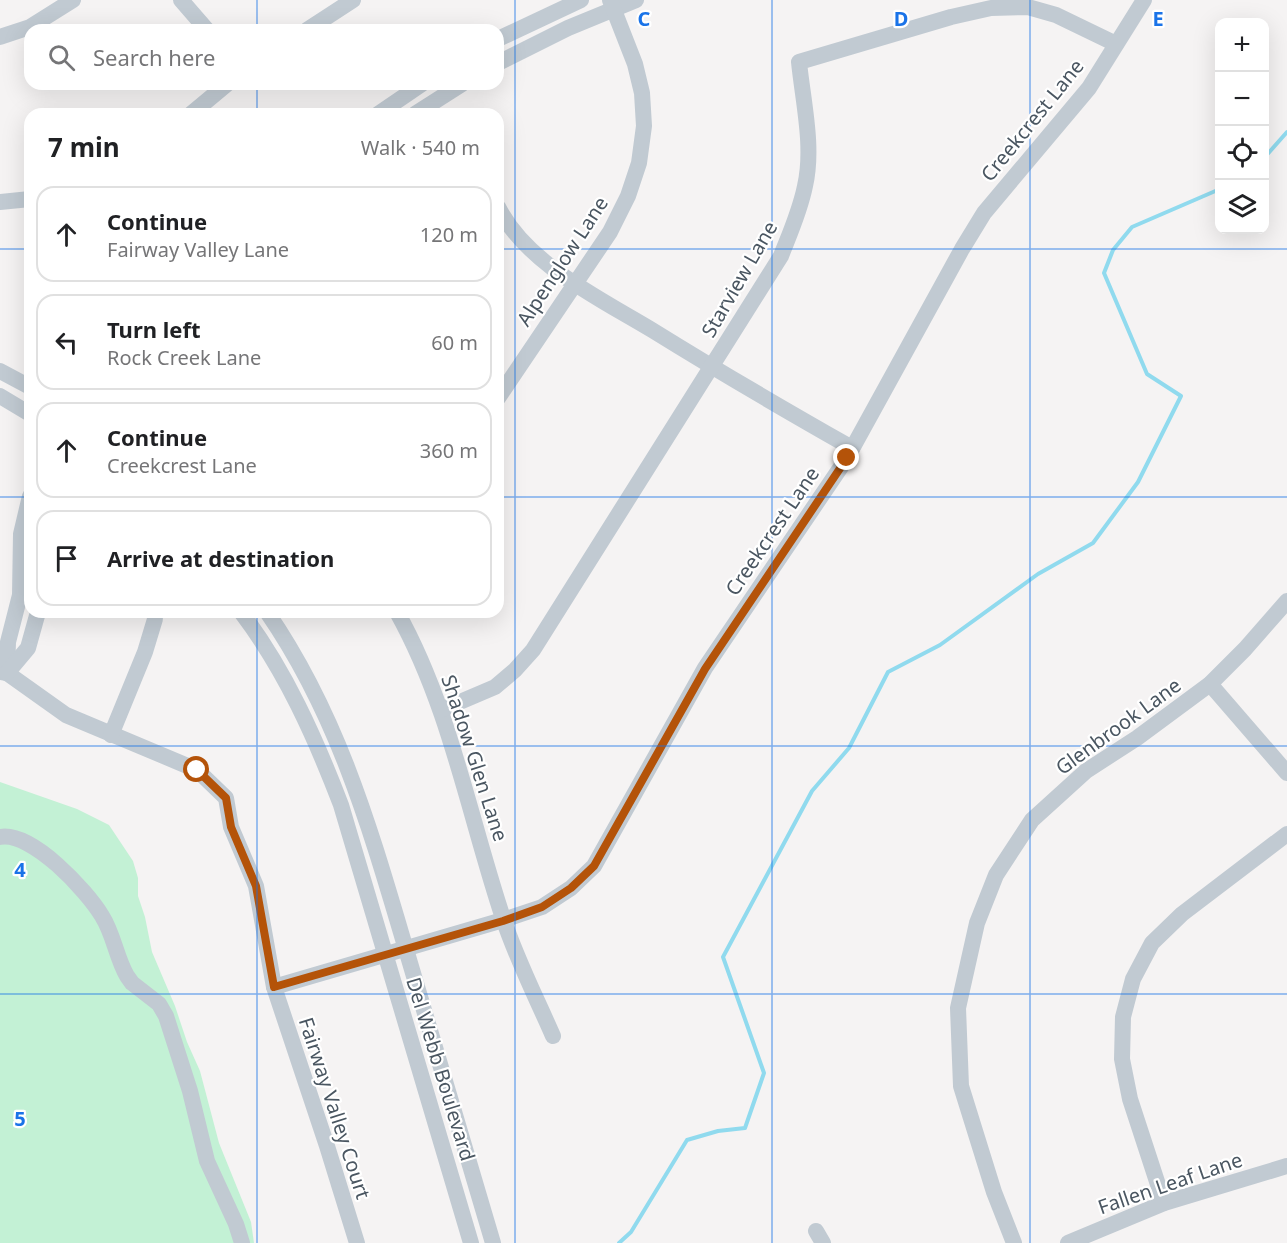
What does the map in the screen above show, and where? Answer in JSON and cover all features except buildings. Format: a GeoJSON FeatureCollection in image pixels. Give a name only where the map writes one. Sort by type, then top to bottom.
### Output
{"type":"FeatureCollection","features":[{"type":"Feature","properties":{"kind":"street"},"geometry":{"type":"LineString","coordinates":[[35,24],[73,0]]}},
{"type":"Feature","properties":{"kind":"street"},"geometry":{"type":"LineString","coordinates":[[182,0],[202,24]]}},
{"type":"Feature","properties":{"kind":"street"},"geometry":{"type":"LineString","coordinates":[[316,24],[353,0]]}},
{"type":"Feature","properties":{"kind":"street"},"geometry":{"type":"LineString","coordinates":[[504,36],[581,0]]}},
{"type":"Feature","properties":{"kind":"street"},"geometry":{"type":"LineString","coordinates":[[504,60],[612,4],[636,0]]}},
{"type":"Feature","properties":{"kind":"street","name":"Creekcrest Lane"},"geometry":{"type":"LineString","coordinates":[[274,987],[503,921],[542,907],[571,888],[594,866],[705,669],[852,448],[984,213],[1089,88],[1144,0]]}},
{"type":"Feature","properties":{"kind":"street","name":"Alpenglow Lane"},"geometry":{"type":"LineString","coordinates":[[504,389],[610,232],[628,196],[639,163],[644,126],[642,93],[635,64],[612,4]]}},
{"type":"Feature","properties":{"kind":"street","name":"Starview Lane"},"geometry":{"type":"LineString","coordinates":[[441,710],[495,687],[533,650],[781,256],[796,220],[806,184],[808,148],[799,62],[951,17],[991,8],[1028,7],[1056,15],[1116,44]]}},
{"type":"Feature","properties":{"kind":"street"},"geometry":{"type":"LineString","coordinates":[[0,37],[24,29]]}},
{"type":"Feature","properties":{"kind":"street"},"geometry":{"type":"LineString","coordinates":[[198,108],[220,90]]}},
{"type":"Feature","properties":{"kind":"street"},"geometry":{"type":"LineString","coordinates":[[387,108],[413,90]]}},
{"type":"Feature","properties":{"kind":"street"},"geometry":{"type":"LineString","coordinates":[[424,108],[453,90]]}},
{"type":"Feature","properties":{"kind":"street"},"geometry":{"type":"LineString","coordinates":[[0,202],[24,203]]}},
{"type":"Feature","properties":{"kind":"street"},"geometry":{"type":"LineString","coordinates":[[504,218],[526,246],[575,283],[712,367],[852,448]]}},
{"type":"Feature","properties":{"kind":"street"},"geometry":{"type":"LineString","coordinates":[[0,371],[24,384]]}},
{"type":"Feature","properties":{"kind":"street"},"geometry":{"type":"LineString","coordinates":[[0,396],[24,410]]}},
{"type":"Feature","properties":{"kind":"street"},"geometry":{"type":"LineString","coordinates":[[3,672],[20,595],[21,534],[24,521]]}},
{"type":"Feature","properties":{"kind":"street","name":"Glenbrook Lane"},"geometry":{"type":"LineString","coordinates":[[1014,1243],[994,1192],[961,1086],[958,1008],[977,923],[996,875],[1032,820],[1086,771],[1137,738],[1210,684],[1245,649],[1287,601]]}},
{"type":"Feature","properties":{"kind":"street"},"geometry":{"type":"LineString","coordinates":[[3,672],[28,648],[36,618]]}},
{"type":"Feature","properties":{"kind":"street","name":"Del Webb Boulevard"},"geometry":{"type":"LineString","coordinates":[[245,618],[283,677],[319,748],[395,951],[493,1243]]}},
{"type":"Feature","properties":{"kind":"street","name":"Del Webb Boulevard"},"geometry":{"type":"LineString","coordinates":[[271,618],[314,687],[338,740],[375,844],[395,951],[471,1243]]}},
{"type":"Feature","properties":{"kind":"street","name":"Shadow Glen Lane"},"geometry":{"type":"LineString","coordinates":[[400,618],[441,710],[503,921],[553,1036]]}},
{"type":"Feature","properties":{"kind":"street"},"geometry":{"type":"LineString","coordinates":[[111,735],[145,652],[155,619]]}},
{"type":"Feature","properties":{"kind":"street","name":"Fairway Valley Court"},"geometry":{"type":"LineString","coordinates":[[3,672],[66,715],[197,770],[226,798],[231,827],[256,886],[274,987],[357,1243]]}},
{"type":"Feature","properties":{"kind":"street"},"geometry":{"type":"LineString","coordinates":[[1210,684],[1287,773]]}},
{"type":"Feature","properties":{"kind":"street"},"geometry":{"type":"LineString","coordinates":[[1164,1203],[1130,1098],[1122,1059],[1123,1017],[1133,979],[1152,943],[1182,914],[1287,834]]}},
{"type":"Feature","properties":{"kind":"street"},"geometry":{"type":"LineString","coordinates":[[0,837],[15,837],[68,872],[102,915],[127,976],[162,1009],[190,1091],[207,1161],[236,1224],[242,1243]]}},
{"type":"Feature","properties":{"kind":"street","name":"Fallen Leaf Lane"},"geometry":{"type":"LineString","coordinates":[[1068,1243],[1164,1203],[1287,1166]]}},
{"type":"Feature","properties":{"kind":"green space"},"geometry":{"type":"Polygon","coordinates":[[[0,782],[77,809],[109,825],[133,861],[138,878],[138,896],[152,952],[200,1071],[219,1143],[251,1222],[254,1243],[0,1243],[0,782]]]}},
{"type":"Feature","properties":{"kind":"waterway"},"geometry":{"type":"LineString","coordinates":[[1269,152],[1287,132]]}},
{"type":"Feature","properties":{"kind":"waterway"},"geometry":{"type":"LineString","coordinates":[[619,1243],[631,1232],[687,1140],[718,1131],[745,1128],[764,1073],[723,957],[812,791],[849,748],[888,672],[940,645],[1038,574],[1093,543],[1138,482],[1181,396],[1147,374],[1104,273],[1113,250],[1132,227],[1215,191]]}},
{"type":"Feature","properties":{"kind":"route"},"geometry":{"type":"LineString","coordinates":[[197,770],[226,798],[231,827],[256,886],[274,987],[503,921],[542,907],[571,888],[594,866],[705,669],[847,458]]}}]}
